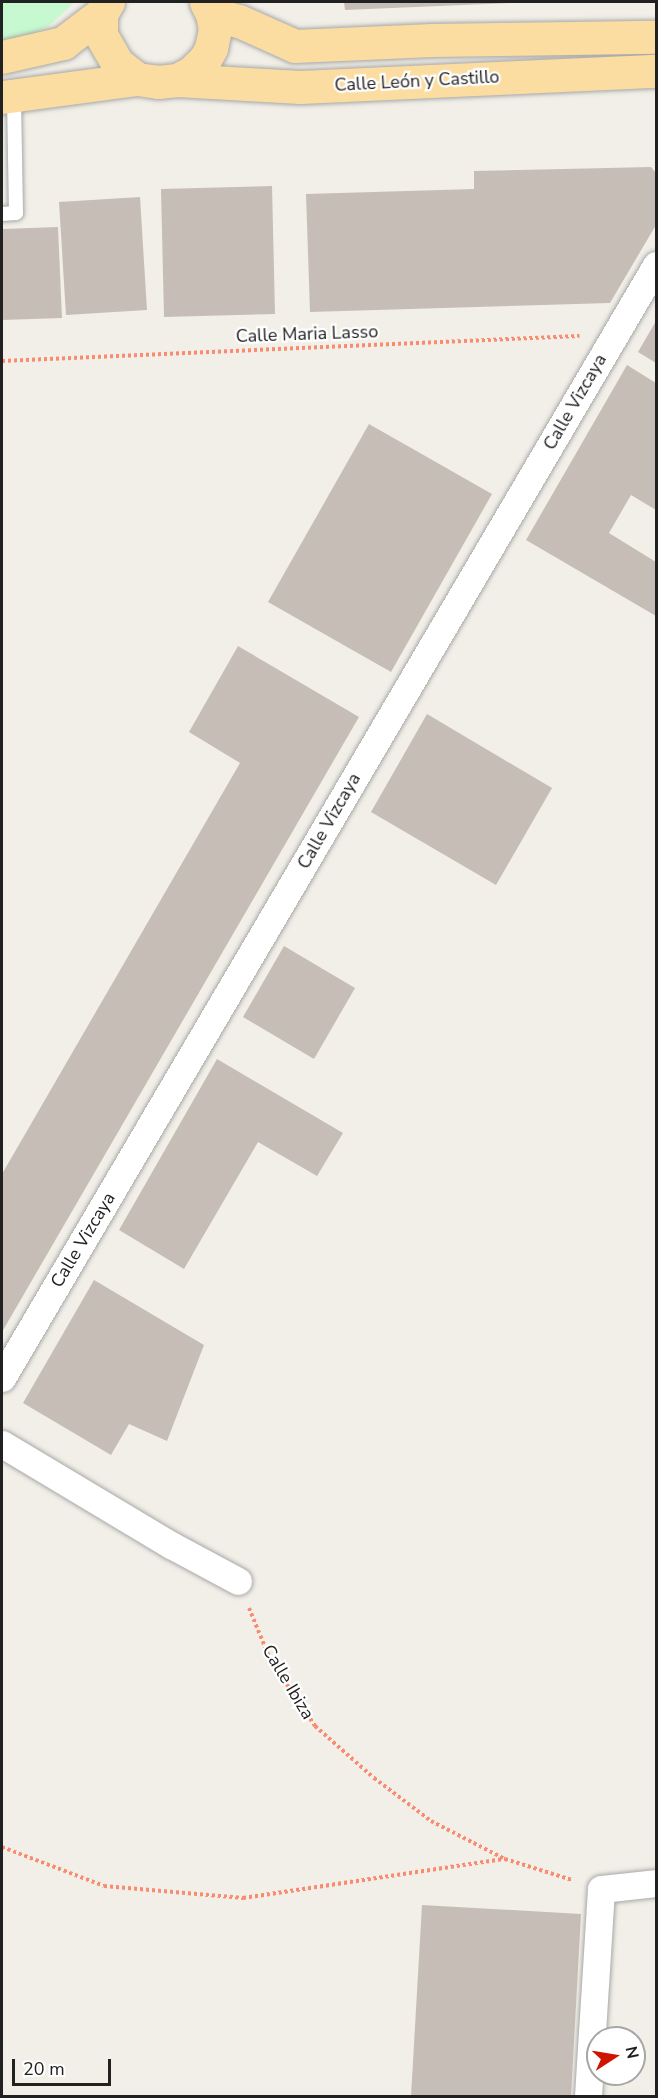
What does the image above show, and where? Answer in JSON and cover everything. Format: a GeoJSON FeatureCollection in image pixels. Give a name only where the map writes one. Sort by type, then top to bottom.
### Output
{"type":"FeatureCollection","features":[{"type":"Feature","properties":{"kind":"main road"},"geometry":{"type":"LineString","coordinates":[[2,57],[63,43],[104,8]]}},
{"type":"Feature","properties":{"kind":"main road"},"geometry":{"type":"LineString","coordinates":[[104,8],[101,35],[118,64],[137,79]]}},
{"type":"Feature","properties":{"kind":"main road","name":"Calle León y Castillo"},"geometry":{"type":"LineString","coordinates":[[209,8],[295,46],[432,40],[657,37]]}},
{"type":"Feature","properties":{"kind":"main road"},"geometry":{"type":"LineString","coordinates":[[177,80],[191,73],[211,48],[214,29],[209,8]]}},
{"type":"Feature","properties":{"kind":"main road","name":"Calle León y Castillo"},"geometry":{"type":"LineString","coordinates":[[137,79],[158,82],[177,80],[300,87],[431,79],[657,71]]}},
{"type":"Feature","properties":{"kind":"main road"},"geometry":{"type":"LineString","coordinates":[[8,97],[137,79]]}},
{"type":"Feature","properties":{"kind":"street","name":"Calle Vizcaya"},"geometry":{"type":"LineString","coordinates":[[2,1378],[657,265]]}},
{"type":"Feature","properties":{"kind":"street"},"geometry":{"type":"LineString","coordinates":[[2,1444],[171,1545],[238,1581]]}},
{"type":"Feature","properties":{"kind":"street"},"geometry":{"type":"LineString","coordinates":[[588,2097],[601,1889],[657,1883]]}},
{"type":"Feature","properties":{"kind":"lane"},"geometry":{"type":"LineString","coordinates":[[2,214],[16,213],[8,97]]}},
{"type":"Feature","properties":{"kind":"path","name":"Calle Maria Lasso"},"geometry":{"type":"LineString","coordinates":[[2,361],[614,335]]}},
{"type":"Feature","properties":{"kind":"path","name":"Calle Ibiza"},"geometry":{"type":"LineString","coordinates":[[238,1581],[270,1659],[315,1726],[374,1778],[431,1821],[505,1859],[601,1889]]}},
{"type":"Feature","properties":{"kind":"path"},"geometry":{"type":"LineString","coordinates":[[2,1847],[104,1886],[243,1898],[505,1859]]}},
{"type":"Feature","properties":{"kind":"green space"},"geometry":{"type":"Polygon","coordinates":[[[2,2],[75,2],[49,26],[30,35],[2,40],[2,2]]]}},
{"type":"Feature","properties":{"kind":"building"},"geometry":{"type":"Polygon","coordinates":[[[344,2],[511,2],[511,3],[345,10],[344,2]]]}},
{"type":"Feature","properties":{"kind":"building"},"geometry":{"type":"Polygon","coordinates":[[[651,167],[656,173],[656,225],[610,303],[310,312],[306,194],[474,189],[474,171],[651,167]]]}},
{"type":"Feature","properties":{"kind":"building"},"geometry":{"type":"Polygon","coordinates":[[[272,186],[275,314],[164,317],[161,189],[272,186]]]}},
{"type":"Feature","properties":{"kind":"building"},"geometry":{"type":"Polygon","coordinates":[[[140,197],[147,310],[66,315],[59,202],[140,197]]]}},
{"type":"Feature","properties":{"kind":"building"},"geometry":{"type":"Polygon","coordinates":[[[58,227],[62,318],[2,320],[2,229],[58,227]]]}},
{"type":"Feature","properties":{"kind":"building"},"geometry":{"type":"Polygon","coordinates":[[[656,321],[656,363],[638,352],[656,321]]]}},
{"type":"Feature","properties":{"kind":"building"},"geometry":{"type":"Polygon","coordinates":[[[627,365],[656,383],[656,510],[631,495],[609,533],[656,562],[656,616],[526,540],[627,365]]]}},
{"type":"Feature","properties":{"kind":"building"},"geometry":{"type":"Polygon","coordinates":[[[369,424],[492,494],[391,672],[268,602],[369,424]]]}},
{"type":"Feature","properties":{"kind":"building"},"geometry":{"type":"Polygon","coordinates":[[[238,646],[359,717],[2,1332],[2,1174],[240,763],[189,732],[238,646]]]}},
{"type":"Feature","properties":{"kind":"building"},"geometry":{"type":"Polygon","coordinates":[[[427,714],[552,788],[496,885],[371,812],[427,714]]]}},
{"type":"Feature","properties":{"kind":"building"},"geometry":{"type":"Polygon","coordinates":[[[284,946],[355,988],[314,1059],[243,1017],[284,946]]]}},
{"type":"Feature","properties":{"kind":"building"},"geometry":{"type":"Polygon","coordinates":[[[217,1059],[343,1133],[317,1176],[258,1142],[184,1269],[119,1230],[217,1059]]]}},
{"type":"Feature","properties":{"kind":"building"},"geometry":{"type":"Polygon","coordinates":[[[94,1280],[204,1345],[167,1441],[129,1424],[111,1455],[23,1403],[94,1280]]]}},
{"type":"Feature","properties":{"kind":"building"},"geometry":{"type":"Polygon","coordinates":[[[422,1905],[581,1914],[571,2096],[411,2096],[422,1905]]]}}]}
